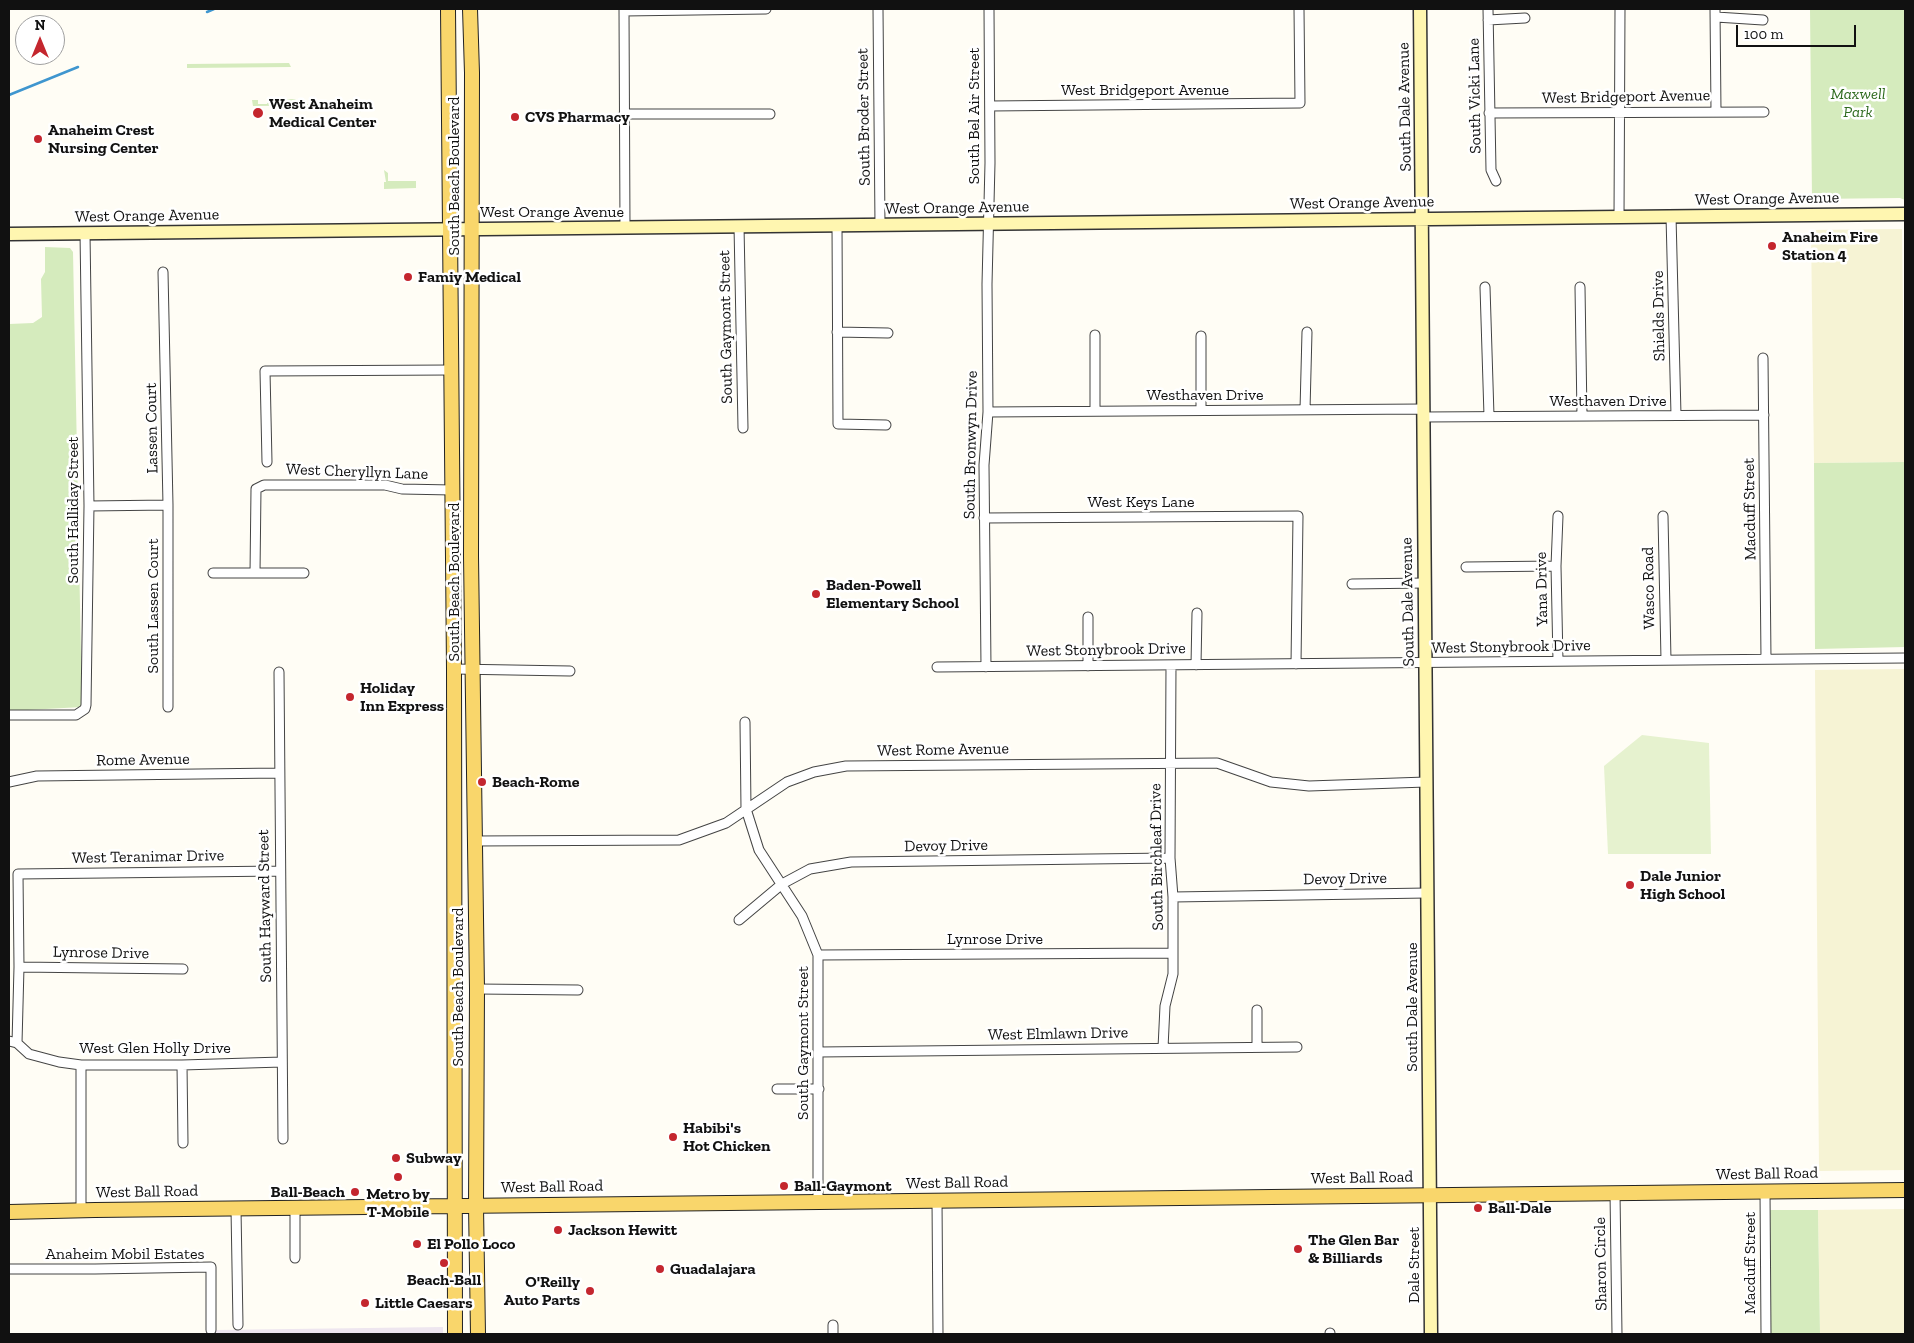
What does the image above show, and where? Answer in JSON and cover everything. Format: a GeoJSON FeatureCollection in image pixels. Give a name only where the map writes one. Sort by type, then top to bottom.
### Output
{"type":"FeatureCollection","features":[{"type":"Feature","properties":{"kind":"main road","name":"South Beach Boulevard"},"geometry":{"type":"LineString","coordinates":[[448,9],[454,669],[455,1334]]}},
{"type":"Feature","properties":{"kind":"main road","name":"South Beach Boulevard"},"geometry":{"type":"LineString","coordinates":[[470,9],[472,669],[477,989],[476,1206],[478,1334]]}},
{"type":"Feature","properties":{"kind":"main road","name":"West Ball Road"},"geometry":{"type":"LineString","coordinates":[[9,1212],[1905,1190]]}},
{"type":"Feature","properties":{"kind":"street"},"geometry":{"type":"LineString","coordinates":[[625,228],[624,10],[766,9]]}},
{"type":"Feature","properties":{"kind":"street","name":"South Broder Street"},"geometry":{"type":"LineString","coordinates":[[878,9],[880,225]]}},
{"type":"Feature","properties":{"kind":"street","name":"South Bel Air Street"},"geometry":{"type":"LineString","coordinates":[[989,9],[989,224]]}},
{"type":"Feature","properties":{"kind":"street","name":"West Bridgeport Avenue"},"geometry":{"type":"LineString","coordinates":[[990,106],[1300,103],[1299,9]]}},
{"type":"Feature","properties":{"kind":"street","name":"South Dale Avenue"},"geometry":{"type":"LineString","coordinates":[[1420,9],[1423,163],[1421,219],[1430,1195]]}},
{"type":"Feature","properties":{"kind":"street","name":"South Vicki Lane"},"geometry":{"type":"LineString","coordinates":[[1488,9],[1489,113],[1492,170],[1496,181]]}},
{"type":"Feature","properties":{"kind":"street"},"geometry":{"type":"LineString","coordinates":[[1619,217],[1620,9]]}},
{"type":"Feature","properties":{"kind":"street"},"geometry":{"type":"LineString","coordinates":[[1716,111],[1716,13],[1763,20]]}},
{"type":"Feature","properties":{"kind":"street"},"geometry":{"type":"LineString","coordinates":[[1488,20],[1525,18]]}},
{"type":"Feature","properties":{"kind":"street","name":"West Bridgeport Avenue"},"geometry":{"type":"LineString","coordinates":[[1489,113],[1764,112]]}},
{"type":"Feature","properties":{"kind":"street"},"geometry":{"type":"LineString","coordinates":[[624,114],[770,114]]}},
{"type":"Feature","properties":{"kind":"street","name":"West Orange Avenue"},"geometry":{"type":"LineString","coordinates":[[9,234],[1905,214]]}},
{"type":"Feature","properties":{"kind":"street","name":"Shields Drive"},"geometry":{"type":"LineString","coordinates":[[1671,216],[1676,415]]}},
{"type":"Feature","properties":{"kind":"street","name":"South Bronwyn Drive"},"geometry":{"type":"LineString","coordinates":[[986,667],[984,465],[988,412],[989,224]]}},
{"type":"Feature","properties":{"kind":"street"},"geometry":{"type":"LineString","coordinates":[[837,225],[838,424],[886,425]]}},
{"type":"Feature","properties":{"kind":"street","name":"South Gaymont Street"},"geometry":{"type":"LineString","coordinates":[[740,226],[743,428]]}},
{"type":"Feature","properties":{"kind":"street","name":"South Halliday Street"},"geometry":{"type":"LineString","coordinates":[[9,716],[76,715],[85,709],[86,705],[89,506],[85,233]]}},
{"type":"Feature","properties":{"kind":"street","name":"Lassen Court"},"geometry":{"type":"LineString","coordinates":[[163,272],[168,505]]}},
{"type":"Feature","properties":{"kind":"street"},"geometry":{"type":"LineString","coordinates":[[1486,287],[1490,416]]}},
{"type":"Feature","properties":{"kind":"street"},"geometry":{"type":"LineString","coordinates":[[1580,287],[1582,416]]}},
{"type":"Feature","properties":{"kind":"street"},"geometry":{"type":"LineString","coordinates":[[837,332],[888,333]]}},
{"type":"Feature","properties":{"kind":"street"},"geometry":{"type":"LineString","coordinates":[[1305,410],[1307,332]]}},
{"type":"Feature","properties":{"kind":"street"},"geometry":{"type":"LineString","coordinates":[[1095,335],[1095,411]]}},
{"type":"Feature","properties":{"kind":"street"},"geometry":{"type":"LineString","coordinates":[[1201,336],[1201,410]]}},
{"type":"Feature","properties":{"kind":"street","name":"Macduff Street"},"geometry":{"type":"LineString","coordinates":[[1763,358],[1766,659]]}},
{"type":"Feature","properties":{"kind":"street","name":"West Cheryllyn Lane"},"geometry":{"type":"LineString","coordinates":[[267,462],[265,371],[450,370]]}},
{"type":"Feature","properties":{"kind":"street","name":"Westhaven Drive"},"geometry":{"type":"LineString","coordinates":[[988,412],[1305,410],[1490,416],[1764,415]]}},
{"type":"Feature","properties":{"kind":"street","name":"West Cheryllyn Lane"},"geometry":{"type":"LineString","coordinates":[[256,573],[256,489],[264,485],[385,485],[402,489],[452,490]]}},
{"type":"Feature","properties":{"kind":"street"},"geometry":{"type":"LineString","coordinates":[[89,506],[168,505]]}},
{"type":"Feature","properties":{"kind":"street","name":"South Lassen Court"},"geometry":{"type":"LineString","coordinates":[[168,505],[168,707]]}},
{"type":"Feature","properties":{"kind":"street","name":"West Keys Lane"},"geometry":{"type":"LineString","coordinates":[[984,518],[1298,516],[1296,664]]}},
{"type":"Feature","properties":{"kind":"street","name":"Yana Drive"},"geometry":{"type":"LineString","coordinates":[[1558,516],[1556,566],[1558,661]]}},
{"type":"Feature","properties":{"kind":"street","name":"Wasco Road"},"geometry":{"type":"LineString","coordinates":[[1663,516],[1666,660]]}},
{"type":"Feature","properties":{"kind":"street"},"geometry":{"type":"LineString","coordinates":[[1466,567],[1556,566]]}},
{"type":"Feature","properties":{"kind":"street"},"geometry":{"type":"LineString","coordinates":[[212,573],[304,573]]}},
{"type":"Feature","properties":{"kind":"street"},"geometry":{"type":"LineString","coordinates":[[1352,584],[1425,583]]}},
{"type":"Feature","properties":{"kind":"street"},"geometry":{"type":"LineString","coordinates":[[1196,665],[1197,613]]}},
{"type":"Feature","properties":{"kind":"street"},"geometry":{"type":"LineString","coordinates":[[1088,617],[1088,666]]}},
{"type":"Feature","properties":{"kind":"street","name":"West Stonybrook Drive"},"geometry":{"type":"LineString","coordinates":[[937,667],[1905,658]]}},
{"type":"Feature","properties":{"kind":"street","name":"South Birchleaf Drive"},"geometry":{"type":"LineString","coordinates":[[1163,1048],[1165,1006],[1173,974],[1173,897],[1170,858],[1172,762],[1171,665]]}},
{"type":"Feature","properties":{"kind":"street"},"geometry":{"type":"LineString","coordinates":[[454,669],[570,671]]}},
{"type":"Feature","properties":{"kind":"street","name":"South Hayward Street"},"geometry":{"type":"LineString","coordinates":[[279,672],[283,1139]]}},
{"type":"Feature","properties":{"kind":"street","name":"South Gaymont Street"},"geometry":{"type":"LineString","coordinates":[[745,722],[746,809],[759,850],[802,916],[818,955],[818,1202]]}},
{"type":"Feature","properties":{"kind":"street","name":"West Rome Avenue"},"geometry":{"type":"LineString","coordinates":[[474,841],[679,840],[726,823],[787,782],[814,772],[846,766],[1217,763],[1271,782],[1309,786],[1426,782]]}},
{"type":"Feature","properties":{"kind":"street","name":"Rome Avenue"},"geometry":{"type":"LineString","coordinates":[[9,782],[37,776],[279,773]]}},
{"type":"Feature","properties":{"kind":"street","name":"Devoy Drive"},"geometry":{"type":"LineString","coordinates":[[739,920],[782,884],[810,869],[851,862],[1170,858]]}},
{"type":"Feature","properties":{"kind":"street","name":"West Teranimar Drive"},"geometry":{"type":"LineString","coordinates":[[19,967],[18,874],[280,871]]}},
{"type":"Feature","properties":{"kind":"street","name":"Devoy Drive"},"geometry":{"type":"LineString","coordinates":[[1173,897],[1427,893]]}},
{"type":"Feature","properties":{"kind":"street","name":"Lynrose Drive"},"geometry":{"type":"LineString","coordinates":[[818,955],[1173,953]]}},
{"type":"Feature","properties":{"kind":"street"},"geometry":{"type":"LineString","coordinates":[[13,1042],[19,967]]}},
{"type":"Feature","properties":{"kind":"street","name":"Lynrose Drive"},"geometry":{"type":"LineString","coordinates":[[19,967],[183,969]]}},
{"type":"Feature","properties":{"kind":"street"},"geometry":{"type":"LineString","coordinates":[[477,989],[578,990]]}},
{"type":"Feature","properties":{"kind":"street"},"geometry":{"type":"LineString","coordinates":[[1257,1010],[1257,1047]]}},
{"type":"Feature","properties":{"kind":"street","name":"West Glen Holly Drive"},"geometry":{"type":"LineString","coordinates":[[13,1042],[27,1057],[81,1065],[182,1065],[282,1062]]}},
{"type":"Feature","properties":{"kind":"street","name":"West Elmlawn Drive"},"geometry":{"type":"LineString","coordinates":[[819,1052],[1297,1047]]}},
{"type":"Feature","properties":{"kind":"street"},"geometry":{"type":"LineString","coordinates":[[80,1211],[81,1065]]}},
{"type":"Feature","properties":{"kind":"street"},"geometry":{"type":"LineString","coordinates":[[182,1065],[183,1143]]}},
{"type":"Feature","properties":{"kind":"street"},"geometry":{"type":"LineString","coordinates":[[776,1089],[819,1089]]}},
{"type":"Feature","properties":{"kind":"street","name":"Macduff Street"},"geometry":{"type":"LineString","coordinates":[[1765,1191],[1766,1334]]}},
{"type":"Feature","properties":{"kind":"street","name":"Sharon Circle"},"geometry":{"type":"LineString","coordinates":[[1615,1193],[1617,1334]]}},
{"type":"Feature","properties":{"kind":"street","name":"Dale Street"},"geometry":{"type":"LineString","coordinates":[[1430,1195],[1431,1334]]}},
{"type":"Feature","properties":{"kind":"street"},"geometry":{"type":"LineString","coordinates":[[938,1200],[938,1334]]}},
{"type":"Feature","properties":{"kind":"street"},"geometry":{"type":"LineString","coordinates":[[236,1208],[238,1325]]}},
{"type":"Feature","properties":{"kind":"street"},"geometry":{"type":"LineString","coordinates":[[295,1208],[296,1258]]}},
{"type":"Feature","properties":{"kind":"street","name":"Anaheim Mobil Estates"},"geometry":{"type":"LineString","coordinates":[[9,1269],[211,1267],[212,1330]]}},
{"type":"Feature","properties":{"kind":"shaded area"},"geometry":{"type":"Polygon","coordinates":[[[1902,229],[1905,462],[1814,463],[1811,230],[1902,229]]]}},
{"type":"Feature","properties":{"kind":"shaded area"},"geometry":{"type":"Polygon","coordinates":[[[1905,669],[1905,1170],[1819,1171],[1815,670],[1905,669]]]}},
{"type":"Feature","properties":{"kind":"shaded area"},"geometry":{"type":"Polygon","coordinates":[[[1905,1209],[1905,1334],[1820,1334],[1818,1210],[1905,1209]]]}},
{"type":"Feature","properties":{"kind":"shaded area"},"geometry":{"type":"Polygon","coordinates":[[[443,1327],[443,1334],[215,1334],[215,1330],[443,1327]]]}},
{"type":"Feature","properties":{"kind":"green space","name":"Maxwell Park"},"geometry":{"type":"Polygon","coordinates":[[[1810,9],[1905,9],[1905,200],[1900,198],[1812,199],[1810,9]]]}},
{"type":"Feature","properties":{"kind":"green space"},"geometry":{"type":"Polygon","coordinates":[[[289,63],[291,67],[187,68],[187,64],[289,63]]]}},
{"type":"Feature","properties":{"kind":"green space"},"geometry":{"type":"Polygon","coordinates":[[[295,99],[299,103],[304,104],[360,102],[361,113],[360,105],[253,106],[252,100],[258,100],[258,104],[267,104],[268,100],[295,99]]]}},
{"type":"Feature","properties":{"kind":"green space"},"geometry":{"type":"Polygon","coordinates":[[[384,170],[388,173],[388,181],[416,181],[416,188],[384,189],[384,182],[386,182],[384,170]]]}},
{"type":"Feature","properties":{"kind":"green space"},"geometry":{"type":"Polygon","coordinates":[[[45,247],[70,248],[73,252],[82,707],[9,711],[9,324],[33,323],[42,317],[41,279],[45,272],[45,247]]]}},
{"type":"Feature","properties":{"kind":"green space"},"geometry":{"type":"Polygon","coordinates":[[[1905,462],[1905,647],[1815,649],[1814,463],[1905,462]]]}},
{"type":"Feature","properties":{"kind":"green space"},"geometry":{"type":"Polygon","coordinates":[[[1642,735],[1709,743],[1711,854],[1608,854],[1604,766],[1642,735]]]}},
{"type":"Feature","properties":{"kind":"green space"},"geometry":{"type":"Polygon","coordinates":[[[1770,1210],[1818,1210],[1820,1334],[1771,1334],[1770,1210]]]}},
{"type":"Feature","properties":{"kind":"waterway"},"geometry":{"type":"LineString","coordinates":[[207,12],[214,9]]}},
{"type":"Feature","properties":{"kind":"waterway"},"geometry":{"type":"LineString","coordinates":[[9,95],[78,67]]}},
{"type":"Feature","properties":{"kind":"place","name":"West Anaheim Medical Center"},"geometry":{"type":"Point","coordinates":[258,113]}},
{"type":"Feature","properties":{"kind":"place","name":"CVS Pharmacy"},"geometry":{"type":"Point","coordinates":[515,117]}},
{"type":"Feature","properties":{"kind":"place","name":"Anaheim Crest Nursing Center"},"geometry":{"type":"Point","coordinates":[38,139]}},
{"type":"Feature","properties":{"kind":"place","name":"Anaheim Fire Station 4"},"geometry":{"type":"Point","coordinates":[1772,246]}},
{"type":"Feature","properties":{"kind":"place","name":"Famiy Medical"},"geometry":{"type":"Point","coordinates":[408,277]}},
{"type":"Feature","properties":{"kind":"place","name":"Baden-Powell Elementary School"},"geometry":{"type":"Point","coordinates":[816,594]}},
{"type":"Feature","properties":{"kind":"place","name":"Holiday Inn Express"},"geometry":{"type":"Point","coordinates":[350,697]}},
{"type":"Feature","properties":{"kind":"place","name":"Beach-Rome"},"geometry":{"type":"Point","coordinates":[482,782]}},
{"type":"Feature","properties":{"kind":"place","name":"Dale Junior High School"},"geometry":{"type":"Point","coordinates":[1630,885]}},
{"type":"Feature","properties":{"kind":"place","name":"Habibi's Hot Chicken"},"geometry":{"type":"Point","coordinates":[673,1137]}},
{"type":"Feature","properties":{"kind":"place","name":"Subway"},"geometry":{"type":"Point","coordinates":[396,1158]}},
{"type":"Feature","properties":{"kind":"place","name":"Metro by T-Mobile"},"geometry":{"type":"Point","coordinates":[398,1177]}},
{"type":"Feature","properties":{"kind":"place","name":"Ball-Gaymont"},"geometry":{"type":"Point","coordinates":[784,1186]}},
{"type":"Feature","properties":{"kind":"place","name":"Ball-Beach"},"geometry":{"type":"Point","coordinates":[355,1192]}},
{"type":"Feature","properties":{"kind":"place","name":"Ball-Dale"},"geometry":{"type":"Point","coordinates":[1478,1208]}},
{"type":"Feature","properties":{"kind":"place","name":"Jackson Hewitt"},"geometry":{"type":"Point","coordinates":[558,1230]}},
{"type":"Feature","properties":{"kind":"place","name":"El Pollo Loco"},"geometry":{"type":"Point","coordinates":[417,1244]}},
{"type":"Feature","properties":{"kind":"place","name":"The Glen Bar & Billiards"},"geometry":{"type":"Point","coordinates":[1298,1249]}},
{"type":"Feature","properties":{"kind":"place","name":"Beach-Ball"},"geometry":{"type":"Point","coordinates":[444,1263]}},
{"type":"Feature","properties":{"kind":"place","name":"Guadalajara"},"geometry":{"type":"Point","coordinates":[660,1269]}},
{"type":"Feature","properties":{"kind":"place","name":"O'Reilly Auto Parts"},"geometry":{"type":"Point","coordinates":[590,1291]}},
{"type":"Feature","properties":{"kind":"place","name":"Little Caesars"},"geometry":{"type":"Point","coordinates":[365,1303]}}]}
